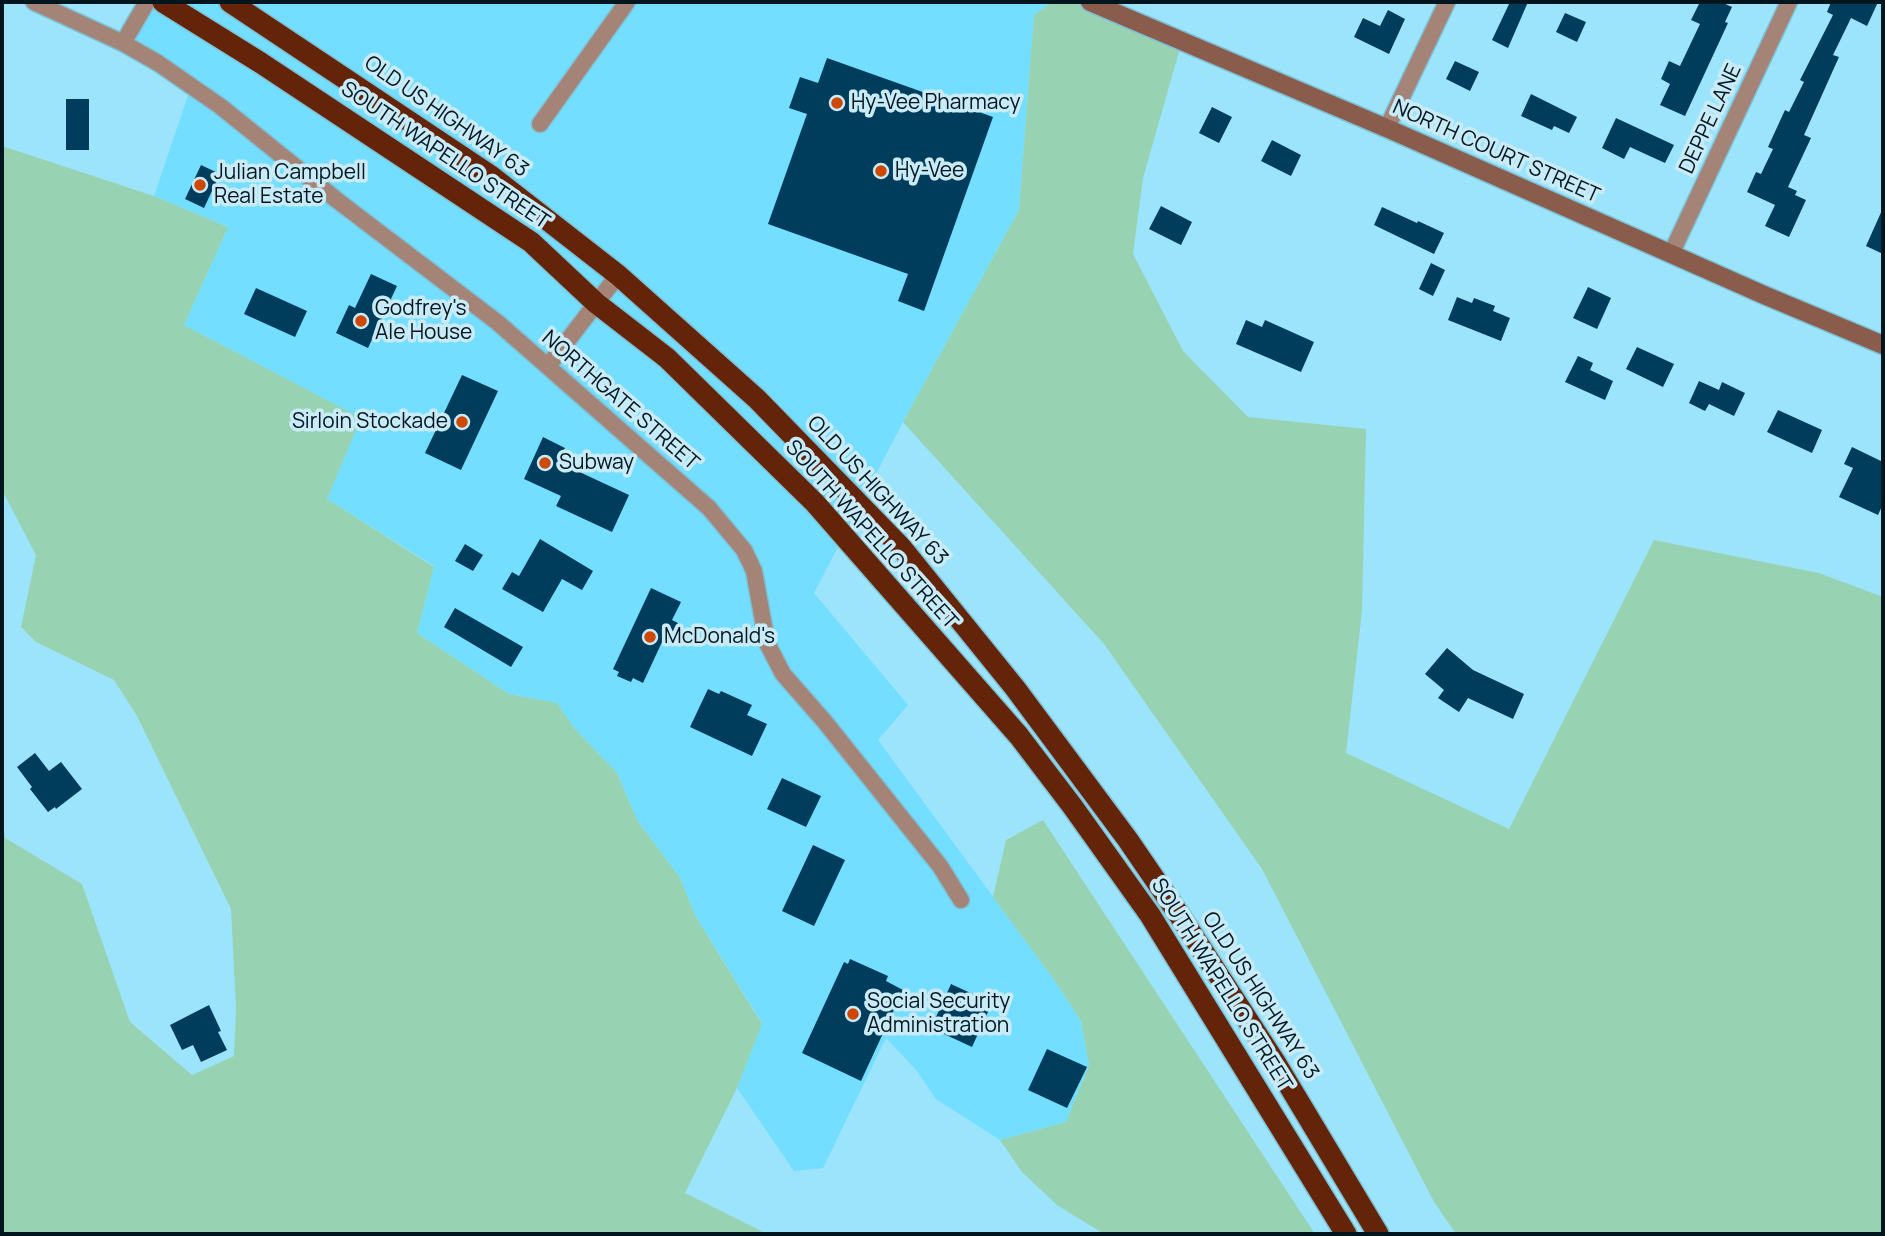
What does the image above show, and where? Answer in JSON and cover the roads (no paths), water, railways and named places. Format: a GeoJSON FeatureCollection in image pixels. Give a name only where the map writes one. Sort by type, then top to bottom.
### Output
{"type":"FeatureCollection","features":[{"type":"Feature","properties":{"kind":"highway","name":"SOUTH WAPELLO STREET"},"geometry":{"type":"LineString","coordinates":[[163,2],[261,63],[531,242],[596,303],[667,358],[815,503],[1018,736],[1073,807],[1150,915],[1346,1234]]}},
{"type":"Feature","properties":{"kind":"highway","name":"OLD US HIGHWAY 63"},"geometry":{"type":"LineString","coordinates":[[230,2],[491,176],[618,275],[757,399],[901,547],[1015,688],[1128,840],[1275,1062],[1378,1234]]}},
{"type":"Feature","properties":{"kind":"main road","name":"NORTH COURT STREET"},"geometry":{"type":"LineString","coordinates":[[1090,2],[1387,128],[1883,345]]}},
{"type":"Feature","properties":{"kind":"street","name":"NORTHGATE STREET"},"geometry":{"type":"LineString","coordinates":[[34,2],[123,43],[158,63],[220,106],[338,201],[498,322],[709,508],[744,550],[754,570],[767,643],[783,674],[940,866],[961,900]]}},
{"type":"Feature","properties":{"kind":"street"},"geometry":{"type":"LineString","coordinates":[[123,43],[147,2]]}},
{"type":"Feature","properties":{"kind":"street"},"geometry":{"type":"LineString","coordinates":[[540,124],[628,2]]}},
{"type":"Feature","properties":{"kind":"street"},"geometry":{"type":"LineString","coordinates":[[1387,128],[1447,2]]}},
{"type":"Feature","properties":{"kind":"street","name":"DEPPE LANE"},"geometry":{"type":"LineString","coordinates":[[1671,254],[1789,2]]}},
{"type":"Feature","properties":{"kind":"street"},"geometry":{"type":"LineString","coordinates":[[548,366],[618,275]]}},
{"type":"Feature","properties":{"kind":"place","name":"Hy-Vee Pharmacy"},"geometry":{"type":"Point","coordinates":[837,103]}},
{"type":"Feature","properties":{"kind":"place","name":"Hy-Vee"},"geometry":{"type":"Point","coordinates":[881,171]}},
{"type":"Feature","properties":{"kind":"place","name":"Julian Campbell Real Estate"},"geometry":{"type":"Point","coordinates":[200,185]}},
{"type":"Feature","properties":{"kind":"place","name":"Godfrey's Ale House"},"geometry":{"type":"Point","coordinates":[361,321]}},
{"type":"Feature","properties":{"kind":"place","name":"Sirloin Stockade"},"geometry":{"type":"Point","coordinates":[462,422]}},
{"type":"Feature","properties":{"kind":"place","name":"Subway"},"geometry":{"type":"Point","coordinates":[545,463]}},
{"type":"Feature","properties":{"kind":"place","name":"McDonald's"},"geometry":{"type":"Point","coordinates":[650,637]}},
{"type":"Feature","properties":{"kind":"place","name":"Social Security Administration"},"geometry":{"type":"Point","coordinates":[853,1014]}}]}
